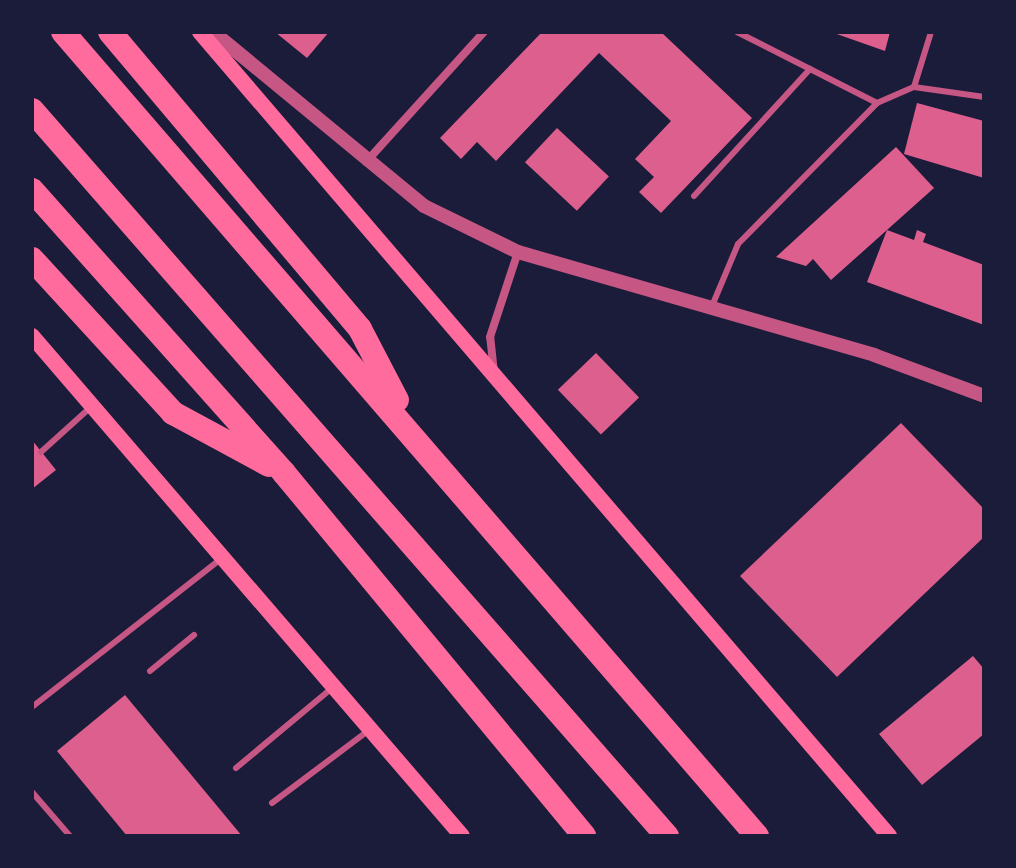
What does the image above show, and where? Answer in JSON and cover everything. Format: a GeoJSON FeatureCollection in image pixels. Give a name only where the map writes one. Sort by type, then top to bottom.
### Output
{"type":"FeatureCollection","features":[{"type":"Feature","properties":{"kind":"highway"},"geometry":{"type":"LineString","coordinates":[[63,32],[417,437],[757,836]]}},
{"type":"Feature","properties":{"kind":"highway"},"geometry":{"type":"LineString","coordinates":[[110,32],[360,329],[417,437]]}},
{"type":"Feature","properties":{"kind":"highway"},"geometry":{"type":"LineString","coordinates":[[32,110],[667,836]]}},
{"type":"Feature","properties":{"kind":"highway"},"geometry":{"type":"LineString","coordinates":[[32,190],[284,473],[584,836]]}},
{"type":"Feature","properties":{"kind":"highway"},"geometry":{"type":"LineString","coordinates":[[32,259],[173,413],[284,473]]}},
{"type":"Feature","properties":{"kind":"main road"},"geometry":{"type":"LineString","coordinates":[[200,32],[889,836]]}},
{"type":"Feature","properties":{"kind":"main road"},"geometry":{"type":"LineString","coordinates":[[32,336],[462,836]]}},
{"type":"Feature","properties":{"kind":"street"},"geometry":{"type":"LineString","coordinates":[[213,32],[365,162],[424,206],[518,252],[710,311],[874,355],[984,396]]}},
{"type":"Feature","properties":{"kind":"street"},"geometry":{"type":"LineString","coordinates":[[365,162],[484,32]]}},
{"type":"Feature","properties":{"kind":"street"},"geometry":{"type":"LineString","coordinates":[[494,373],[490,337],[518,252]]}},
{"type":"Feature","properties":{"kind":"lane"},"geometry":{"type":"LineString","coordinates":[[737,32],[877,103]]}},
{"type":"Feature","properties":{"kind":"lane"},"geometry":{"type":"LineString","coordinates":[[914,87],[931,32]]}},
{"type":"Feature","properties":{"kind":"lane"},"geometry":{"type":"LineString","coordinates":[[694,196],[810,69]]}},
{"type":"Feature","properties":{"kind":"lane"},"geometry":{"type":"LineString","coordinates":[[710,311],[738,244],[877,103],[914,87],[984,97]]}},
{"type":"Feature","properties":{"kind":"lane"},"geometry":{"type":"LineString","coordinates":[[41,452],[92,406]]}},
{"type":"Feature","properties":{"kind":"lane"},"geometry":{"type":"LineString","coordinates":[[32,707],[222,557]]}},
{"type":"Feature","properties":{"kind":"lane"},"geometry":{"type":"LineString","coordinates":[[150,671],[194,635]]}},
{"type":"Feature","properties":{"kind":"lane"},"geometry":{"type":"LineString","coordinates":[[236,768],[335,686]]}},
{"type":"Feature","properties":{"kind":"lane"},"geometry":{"type":"LineString","coordinates":[[272,803],[372,728]]}},
{"type":"Feature","properties":{"kind":"lane"},"geometry":{"type":"LineString","coordinates":[[32,792],[70,836]]}},
{"type":"Feature","properties":{"kind":"building"},"geometry":{"type":"Polygon","coordinates":[[[275,32],[329,32],[307,58],[275,32]]]}},
{"type":"Feature","properties":{"kind":"building"},"geometry":{"type":"Polygon","coordinates":[[[542,32],[661,32],[752,118],[661,213],[639,192],[654,177],[635,159],[671,121],[599,53],[496,161],[477,142],[461,159],[440,138],[542,32]]]}},
{"type":"Feature","properties":{"kind":"building"},"geometry":{"type":"Polygon","coordinates":[[[831,32],[890,32],[885,51],[831,32]]]}},
{"type":"Feature","properties":{"kind":"building"},"geometry":{"type":"Polygon","coordinates":[[[917,103],[984,121],[984,178],[904,154],[917,103]]]}},
{"type":"Feature","properties":{"kind":"building"},"geometry":{"type":"Polygon","coordinates":[[[557,128],[609,176],[577,211],[525,162],[557,128]]]}},
{"type":"Feature","properties":{"kind":"building"},"geometry":{"type":"Polygon","coordinates":[[[896,147],[934,188],[831,280],[813,259],[806,266],[776,257],[896,147]]]}},
{"type":"Feature","properties":{"kind":"building"},"geometry":{"type":"Polygon","coordinates":[[[887,230],[914,240],[917,230],[926,234],[923,242],[984,265],[984,325],[867,282],[887,230]]]}},
{"type":"Feature","properties":{"kind":"building"},"geometry":{"type":"Polygon","coordinates":[[[596,353],[639,398],[601,434],[558,390],[596,353]]]}},
{"type":"Feature","properties":{"kind":"building"},"geometry":{"type":"Polygon","coordinates":[[[901,423],[984,509],[984,537],[837,677],[740,576],[901,423]]]}},
{"type":"Feature","properties":{"kind":"building"},"geometry":{"type":"Polygon","coordinates":[[[32,440],[56,470],[32,489],[32,440]]]}},
{"type":"Feature","properties":{"kind":"building"},"geometry":{"type":"Polygon","coordinates":[[[973,656],[984,669],[984,734],[922,785],[879,734],[973,656]]]}},
{"type":"Feature","properties":{"kind":"building"},"geometry":{"type":"Polygon","coordinates":[[[125,695],[242,836],[127,836],[57,751],[125,695]]]}}]}
